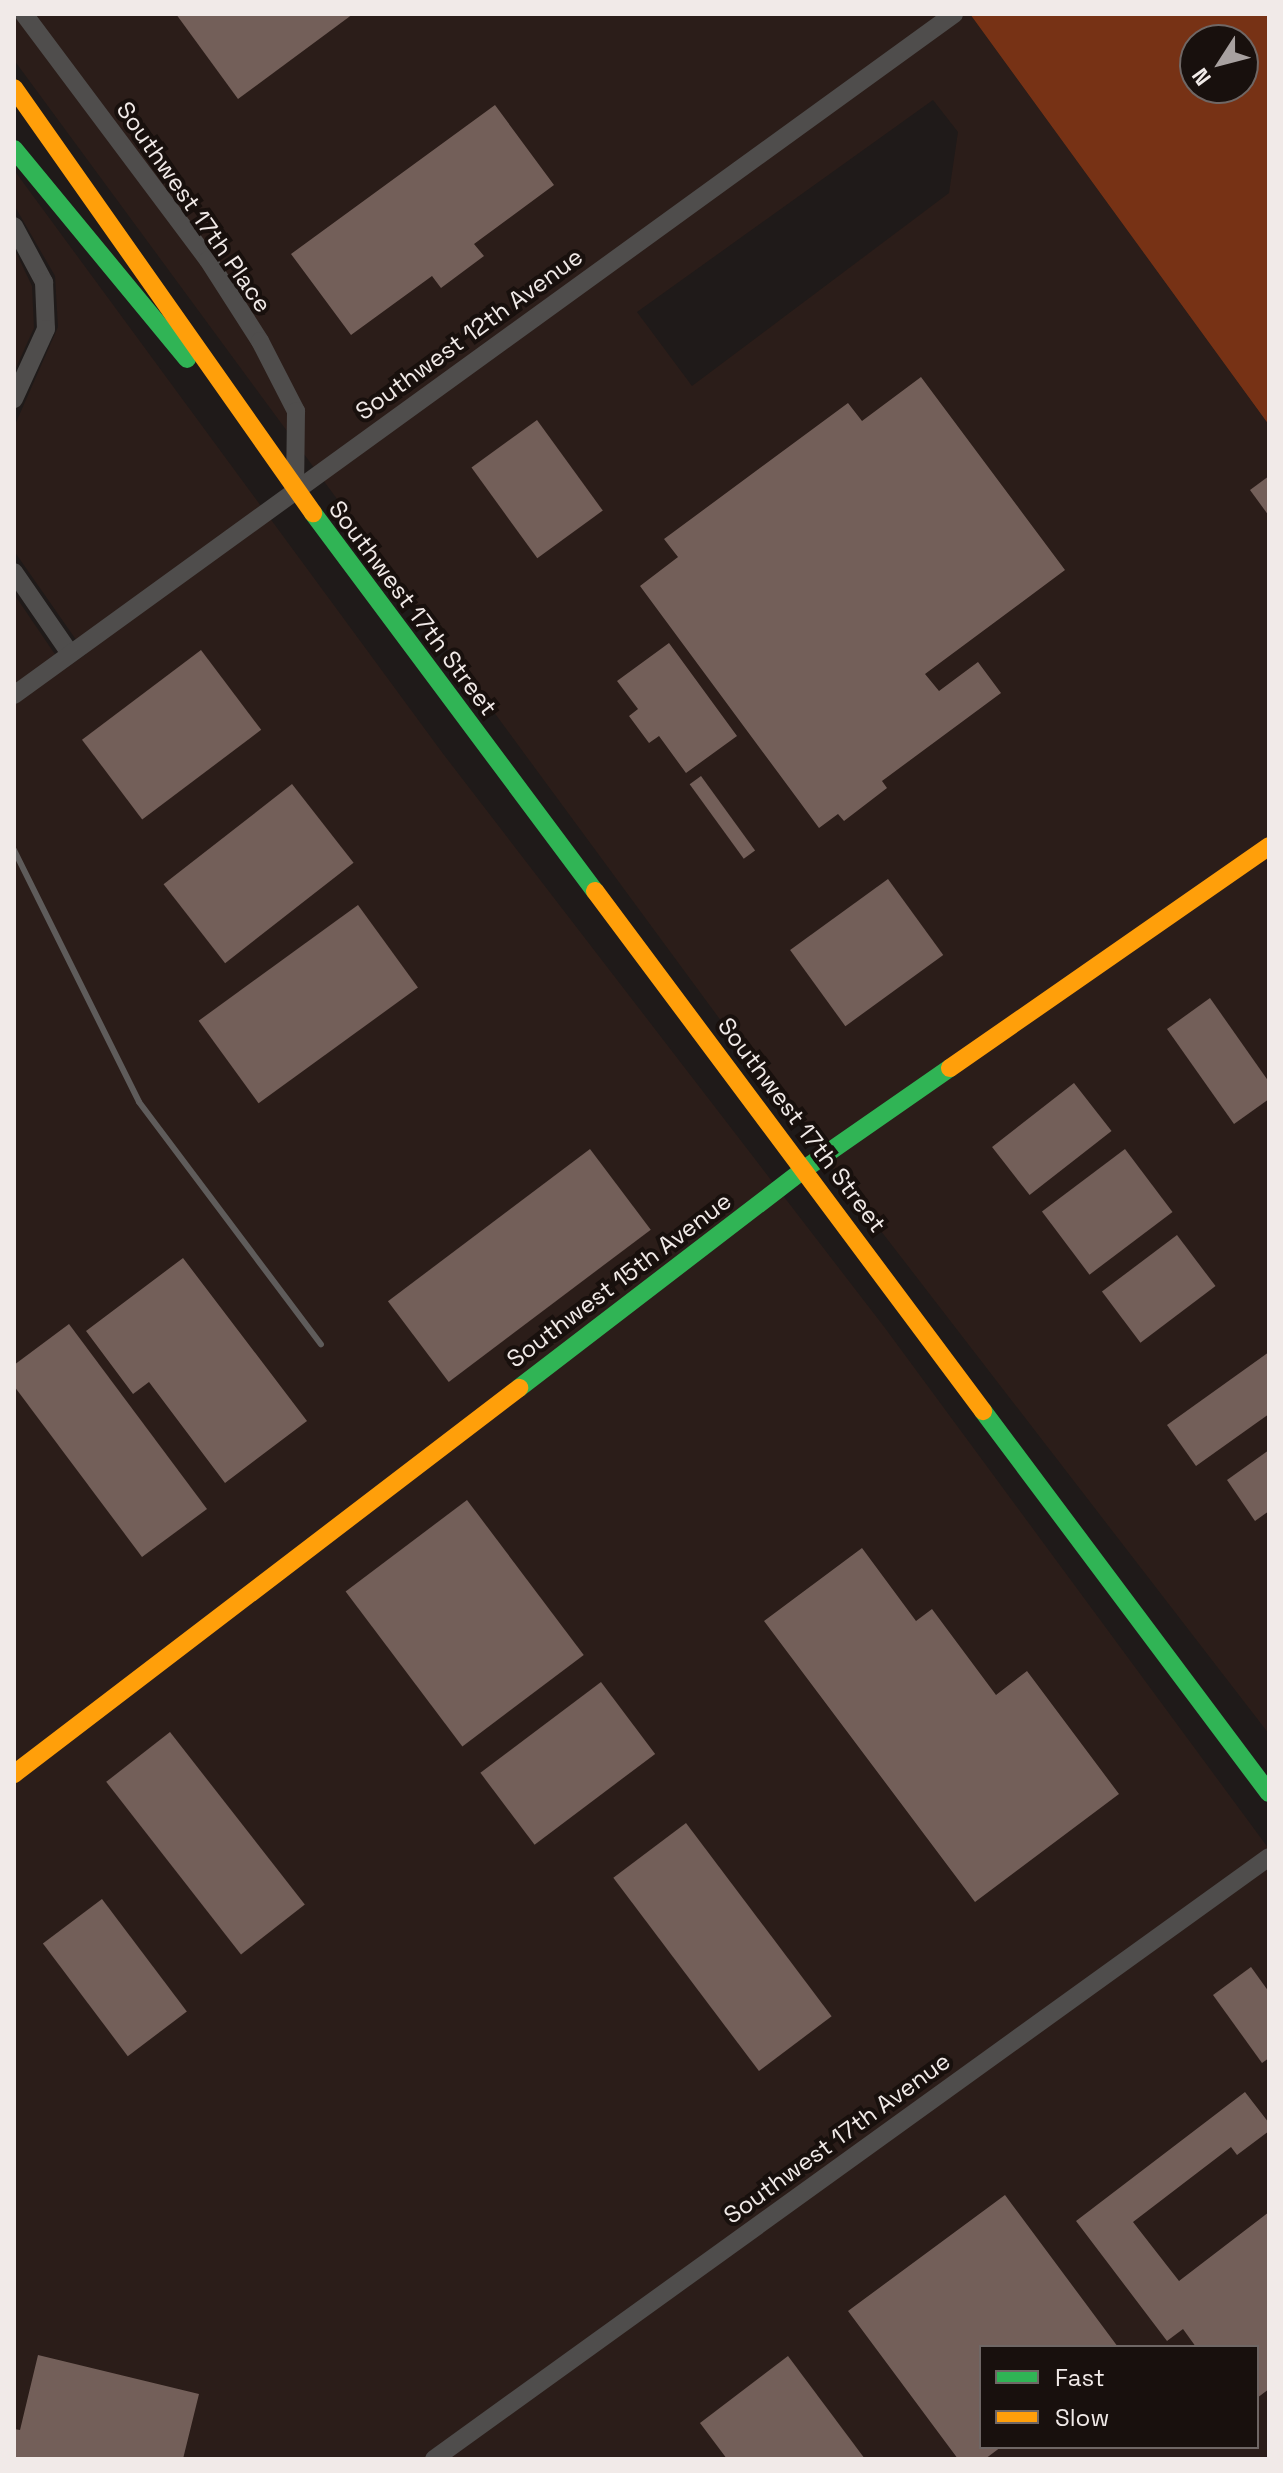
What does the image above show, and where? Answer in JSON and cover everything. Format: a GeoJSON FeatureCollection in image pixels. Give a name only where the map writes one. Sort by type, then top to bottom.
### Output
{"type":"FeatureCollection","features":[{"type":"Feature","properties":{"kind":"main road","name":"Southwest 17th Street"},"geometry":{"type":"LineString","coordinates":[[14,88],[295,489],[582,877],[806,1168],[1269,1793]]}},
{"type":"Feature","properties":{"kind":"main road","name":"Southwest 17th Street"},"geometry":{"type":"LineString","coordinates":[[14,149],[295,489]]}},
{"type":"Feature","properties":{"kind":"main road","name":"Southwest 15th Avenue"},"geometry":{"type":"LineString","coordinates":[[14,1774],[806,1168],[1269,846]]}},
{"type":"Feature","properties":{"kind":"street","name":"Southwest 17th Place"},"geometry":{"type":"LineString","coordinates":[[24,14],[208,260],[260,341],[296,411],[295,489]]}},
{"type":"Feature","properties":{"kind":"street","name":"Southwest 12th Avenue"},"geometry":{"type":"LineString","coordinates":[[14,695],[69,652],[954,14]]}},
{"type":"Feature","properties":{"kind":"street"},"geometry":{"type":"LineString","coordinates":[[14,226],[44,282],[46,329],[14,399]]}},
{"type":"Feature","properties":{"kind":"street"},"geometry":{"type":"LineString","coordinates":[[14,572],[69,652]]}},
{"type":"Feature","properties":{"kind":"street","name":"Southwest 17th Avenue"},"geometry":{"type":"LineString","coordinates":[[434,2459],[1269,1857]]}},
{"type":"Feature","properties":{"kind":"shaded area"},"geometry":{"type":"Polygon","coordinates":[[[14,14],[970,14],[1269,425],[1269,1734],[766,1082],[14,60],[14,14]],[[933,100],[637,312],[692,386],[949,193],[958,132],[933,100]]]}},
{"type":"Feature","properties":{"kind":"shaded area"},"geometry":{"type":"Polygon","coordinates":[[[970,14],[1269,15],[1269,425],[970,14]]]}},
{"type":"Feature","properties":{"kind":"shaded area"},"geometry":{"type":"Polygon","coordinates":[[[14,170],[444,755],[885,1328],[1269,1849],[1269,2459],[14,2459],[14,594],[65,669],[86,654],[14,551],[14,427],[58,327],[55,276],[14,205],[14,170]]]}},
{"type":"Feature","properties":{"kind":"shaded area"},"geometry":{"type":"Polygon","coordinates":[[[14,248],[32,286],[34,328],[14,372],[14,248]]]}},
{"type":"Feature","properties":{"kind":"building"},"geometry":{"type":"Polygon","coordinates":[[[176,14],[353,14],[238,99],[176,14]]]}},
{"type":"Feature","properties":{"kind":"building"},"geometry":{"type":"Polygon","coordinates":[[[495,105],[554,185],[474,244],[484,256],[441,288],[432,276],[351,335],[291,254],[495,105]]]}},
{"type":"Feature","properties":{"kind":"building"},"geometry":{"type":"Polygon","coordinates":[[[921,377],[1065,570],[925,674],[939,691],[978,662],[1001,693],[882,781],[887,788],[844,821],[838,814],[819,828],[640,586],[678,557],[664,539],[848,403],[862,421],[921,377]]]}},
{"type":"Feature","properties":{"kind":"building"},"geometry":{"type":"Polygon","coordinates":[[[537,420],[603,511],[537,558],[471,468],[537,420]]]}},
{"type":"Feature","properties":{"kind":"building"},"geometry":{"type":"Polygon","coordinates":[[[1269,476],[1269,516],[1250,490],[1269,476]]]}},
{"type":"Feature","properties":{"kind":"building"},"geometry":{"type":"Polygon","coordinates":[[[669,643],[737,736],[686,773],[659,736],[649,743],[629,716],[638,709],[617,681],[669,643]]]}},
{"type":"Feature","properties":{"kind":"building"},"geometry":{"type":"Polygon","coordinates":[[[201,650],[261,730],[142,820],[82,740],[201,650]]]}},
{"type":"Feature","properties":{"kind":"building"},"geometry":{"type":"Polygon","coordinates":[[[701,776],[755,850],[744,859],[690,784],[701,776]]]}},
{"type":"Feature","properties":{"kind":"building"},"geometry":{"type":"Polygon","coordinates":[[[292,784],[354,863],[225,963],[164,884],[292,784]]]}},
{"type":"Feature","properties":{"kind":"building"},"geometry":{"type":"Polygon","coordinates":[[[888,879],[943,955],[845,1026],[790,950],[888,879]]]}},
{"type":"Feature","properties":{"kind":"building"},"geometry":{"type":"Polygon","coordinates":[[[358,905],[418,988],[259,1103],[199,1021],[358,905]]]}},
{"type":"Feature","properties":{"kind":"building"},"geometry":{"type":"Polygon","coordinates":[[[1210,998],[1269,1082],[1269,1099],[1234,1124],[1167,1029],[1210,998]]]}},
{"type":"Feature","properties":{"kind":"building"},"geometry":{"type":"Polygon","coordinates":[[[1074,1083],[1112,1131],[1030,1195],[992,1147],[1074,1083]]]}},
{"type":"Feature","properties":{"kind":"building"},"geometry":{"type":"Polygon","coordinates":[[[590,1149],[651,1230],[449,1382],[388,1301],[590,1149]]]}},
{"type":"Feature","properties":{"kind":"building"},"geometry":{"type":"Polygon","coordinates":[[[1125,1149],[1173,1212],[1089,1275],[1042,1212],[1125,1149]]]}},
{"type":"Feature","properties":{"kind":"building"},"geometry":{"type":"Polygon","coordinates":[[[1177,1235],[1216,1286],[1140,1343],[1102,1292],[1177,1235]]]}},
{"type":"Feature","properties":{"kind":"building"},"geometry":{"type":"Polygon","coordinates":[[[183,1258],[307,1421],[225,1483],[149,1382],[133,1394],[86,1331],[183,1258]]]}},
{"type":"Feature","properties":{"kind":"building"},"geometry":{"type":"Polygon","coordinates":[[[69,1324],[207,1509],[142,1557],[14,1386],[14,1365],[69,1324]]]}},
{"type":"Feature","properties":{"kind":"building"},"geometry":{"type":"Polygon","coordinates":[[[1269,1352],[1269,1414],[1196,1466],[1167,1425],[1269,1352]]]}},
{"type":"Feature","properties":{"kind":"building"},"geometry":{"type":"Polygon","coordinates":[[[1269,1450],[1269,1511],[1255,1521],[1227,1480],[1269,1450]]]}},
{"type":"Feature","properties":{"kind":"building"},"geometry":{"type":"Polygon","coordinates":[[[467,1500],[584,1655],[462,1746],[346,1591],[467,1500]]]}},
{"type":"Feature","properties":{"kind":"building"},"geometry":{"type":"Polygon","coordinates":[[[862,1548],[916,1621],[932,1609],[996,1695],[1027,1671],[1119,1794],[975,1902],[764,1621],[862,1548]]]}},
{"type":"Feature","properties":{"kind":"building"},"geometry":{"type":"Polygon","coordinates":[[[601,1682],[655,1754],[535,1845],[480,1773],[601,1682]]]}},
{"type":"Feature","properties":{"kind":"building"},"geometry":{"type":"Polygon","coordinates":[[[170,1732],[305,1905],[241,1954],[106,1782],[170,1732]]]}},
{"type":"Feature","properties":{"kind":"building"},"geometry":{"type":"Polygon","coordinates":[[[686,1823],[832,2016],[759,2071],[613,1878],[686,1823]]]}},
{"type":"Feature","properties":{"kind":"building"},"geometry":{"type":"Polygon","coordinates":[[[102,1899],[187,2012],[128,2056],[43,1944],[102,1899]]]}},
{"type":"Feature","properties":{"kind":"building"},"geometry":{"type":"Polygon","coordinates":[[[1251,1967],[1269,1992],[1269,2058],[1262,2063],[1213,1995],[1251,1967]]]}},
{"type":"Feature","properties":{"kind":"building"},"geometry":{"type":"Polygon","coordinates":[[[1245,2092],[1269,2123],[1269,2131],[1237,2155],[1231,2147],[1133,2222],[1179,2281],[1269,2212],[1269,2389],[1259,2396],[1259,2345],[1195,2345],[1183,2329],[1167,2341],[1076,2221],[1245,2092]]]}},
{"type":"Feature","properties":{"kind":"building"},"geometry":{"type":"Polygon","coordinates":[[[1005,2195],[1117,2345],[979,2345],[979,2449],[998,2449],[985,2459],[958,2459],[848,2311],[1005,2195]]]}},
{"type":"Feature","properties":{"kind":"building"},"geometry":{"type":"Polygon","coordinates":[[[38,2355],[199,2394],[183,2459],[14,2459],[14,2429],[20,2430],[38,2355]]]}},
{"type":"Feature","properties":{"kind":"building"},"geometry":{"type":"Polygon","coordinates":[[[788,2356],[865,2459],[727,2459],[700,2423],[788,2356]]]}},
{"type":"Feature","properties":{"kind":"railway"},"geometry":{"type":"LineString","coordinates":[[14,850],[139,1102],[321,1344]]}},
{"type":"Feature","properties":{"kind":"traffic: fast"},"geometry":{"type":"LineString","coordinates":[[14,149],[187,359]]}},
{"type":"Feature","properties":{"kind":"traffic: fast"},"geometry":{"type":"LineString","coordinates":[[313,513],[595,891]]}},
{"type":"Feature","properties":{"kind":"traffic: fast"},"geometry":{"type":"LineString","coordinates":[[519,1388],[806,1168],[950,1068]]}},
{"type":"Feature","properties":{"kind":"traffic: fast"},"geometry":{"type":"LineString","coordinates":[[983,1411],[1269,1793]]}},
{"type":"Feature","properties":{"kind":"traffic: slow"},"geometry":{"type":"LineString","coordinates":[[14,88],[313,513]]}},
{"type":"Feature","properties":{"kind":"traffic: slow"},"geometry":{"type":"LineString","coordinates":[[950,1068],[1269,846]]}},
{"type":"Feature","properties":{"kind":"traffic: slow"},"geometry":{"type":"LineString","coordinates":[[595,891],[983,1411]]}},
{"type":"Feature","properties":{"kind":"traffic: slow"},"geometry":{"type":"LineString","coordinates":[[14,1774],[519,1388]]}}]}
